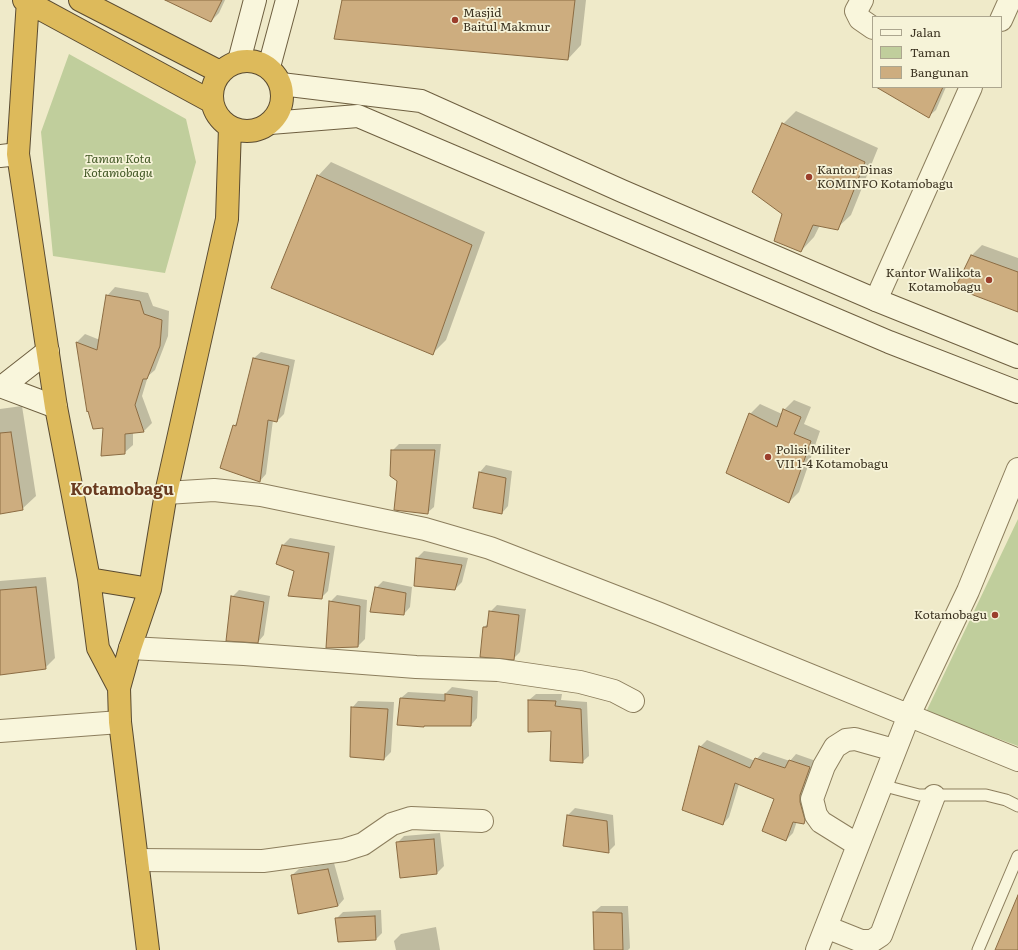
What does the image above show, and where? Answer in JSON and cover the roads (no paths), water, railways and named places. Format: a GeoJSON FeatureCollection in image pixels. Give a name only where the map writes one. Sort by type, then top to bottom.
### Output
{"type":"FeatureCollection","features":[{"type":"Feature","properties":{"kind":"highway"},"geometry":{"type":"LineString","coordinates":[[80,0],[220,72]]}},
{"type":"Feature","properties":{"kind":"highway"},"geometry":{"type":"LineString","coordinates":[[119,688],[98,648],[89,579],[56,407],[48,351],[9,155],[26,1],[212,102]]}},
{"type":"Feature","properties":{"kind":"highway"},"geometry":{"type":"LineString","coordinates":[[249,60],[259,62],[275,76],[283,95],[277,115],[270,123],[261,129],[240,131],[230,127],[222,121],[215,112],[212,102],[212,91],[220,72],[228,65],[239,61],[249,60]]}},
{"type":"Feature","properties":{"kind":"highway"},"geometry":{"type":"LineString","coordinates":[[148,950],[120,722],[119,688],[130,648],[150,589],[166,494],[227,220],[230,127]]}},
{"type":"Feature","properties":{"kind":"highway"},"geometry":{"type":"LineString","coordinates":[[89,579],[150,589]]}},
{"type":"Feature","properties":{"kind":"street"},"geometry":{"type":"LineString","coordinates":[[239,61],[255,0]]}},
{"type":"Feature","properties":{"kind":"street"},"geometry":{"type":"LineString","coordinates":[[287,0],[275,76],[421,101],[622,191],[876,300],[1018,358]]}},
{"type":"Feature","properties":{"kind":"street"},"geometry":{"type":"LineString","coordinates":[[862,0],[856,12],[860,20],[872,27]]}},
{"type":"Feature","properties":{"kind":"street"},"geometry":{"type":"LineString","coordinates":[[1002,18],[1010,0]]}},
{"type":"Feature","properties":{"kind":"street"},"geometry":{"type":"LineString","coordinates":[[876,300],[972,88]]}},
{"type":"Feature","properties":{"kind":"street"},"geometry":{"type":"LineString","coordinates":[[270,123],[358,116],[889,342],[1018,392]]}},
{"type":"Feature","properties":{"kind":"street"},"geometry":{"type":"LineString","coordinates":[[1,386],[48,351]]}},
{"type":"Feature","properties":{"kind":"street"},"geometry":{"type":"LineString","coordinates":[[1,386],[56,407]]}},
{"type":"Feature","properties":{"kind":"street"},"geometry":{"type":"LineString","coordinates":[[817,950],[894,750],[909,715],[968,592],[1018,469]]}},
{"type":"Feature","properties":{"kind":"street"},"geometry":{"type":"LineString","coordinates":[[166,494],[214,490],[261,495],[425,530],[490,548],[660,614],[1018,760]]}},
{"type":"Feature","properties":{"kind":"street"},"geometry":{"type":"LineString","coordinates":[[130,648],[498,670],[580,682],[614,691],[633,701]]}},
{"type":"Feature","properties":{"kind":"street"},"geometry":{"type":"LineString","coordinates":[[0,731],[120,722]]}},
{"type":"Feature","properties":{"kind":"street"},"geometry":{"type":"LineString","coordinates":[[858,845],[821,822],[816,815],[812,799],[824,766],[835,747],[846,740],[855,739],[894,750]]}},
{"type":"Feature","properties":{"kind":"street"},"geometry":{"type":"LineString","coordinates":[[826,927],[861,941],[872,942],[881,935],[934,796]]}},
{"type":"Feature","properties":{"kind":"street"},"geometry":{"type":"LineString","coordinates":[[137,860],[263,861],[344,850],[363,844],[392,824],[411,818],[482,821]]}},
{"type":"Feature","properties":{"kind":"lane"},"geometry":{"type":"LineString","coordinates":[[881,785],[919,795],[986,795],[1006,800],[1018,806]]}},
{"type":"Feature","properties":{"kind":"lane"},"geometry":{"type":"LineString","coordinates":[[978,950],[1018,856]]}},
{"type":"Feature","properties":{"kind":"place","name":"Masjid Baitul Makmur"},"geometry":{"type":"Point","coordinates":[455,20]}},
{"type":"Feature","properties":{"kind":"place","name":"Kantor Dinas KOMINFO Kotamobagu"},"geometry":{"type":"Point","coordinates":[809,177]}},
{"type":"Feature","properties":{"kind":"place","name":"Kantor Walikota Kotamobagu"},"geometry":{"type":"Point","coordinates":[989,280]}},
{"type":"Feature","properties":{"kind":"place","name":"Polisi Militer VII 1-4 Kotamobagu"},"geometry":{"type":"Point","coordinates":[768,457]}},
{"type":"Feature","properties":{"kind":"place","name":"Kotamobagu"},"geometry":{"type":"Point","coordinates":[995,615]}},
{"type":"Feature","properties":{"kind":"district","name":"Kotamobagu"},"geometry":{"type":"Point","coordinates":[122,490]}},
{"type":"Feature","properties":{"kind":"park label","name":"Taman Kota Kotamobagu"},"geometry":{"type":"Point","coordinates":[118,166]}}]}
